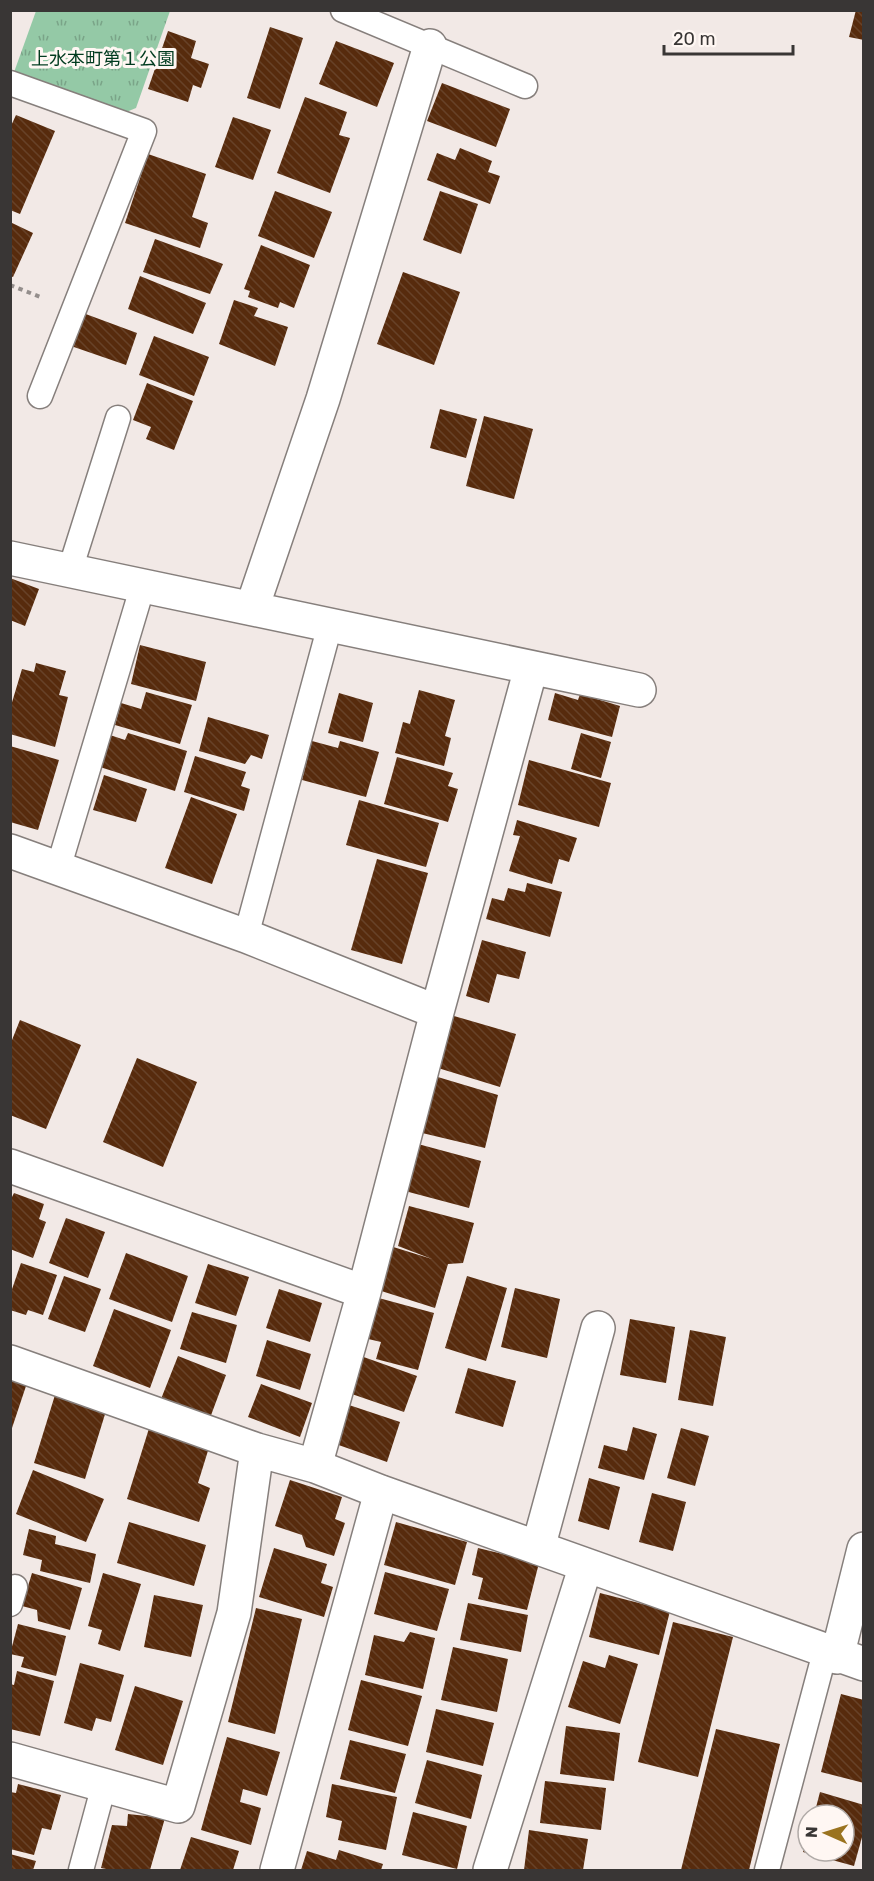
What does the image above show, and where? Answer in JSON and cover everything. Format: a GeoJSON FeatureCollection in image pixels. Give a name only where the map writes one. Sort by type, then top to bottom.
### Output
{"type":"FeatureCollection","features":[{"type":"Feature","properties":{"kind":"street"},"geometry":{"type":"LineString","coordinates":[[252,608],[323,399],[430,46]]}},
{"type":"Feature","properties":{"kind":"street"},"geometry":{"type":"LineString","coordinates":[[10,558],[639,690]]}},
{"type":"Feature","properties":{"kind":"street"},"geometry":{"type":"LineString","coordinates":[[315,1466],[364,1292],[437,1012],[531,668]]}},
{"type":"Feature","properties":{"kind":"street"},"geometry":{"type":"LineString","coordinates":[[10,851],[246,936],[437,1012]]}},
{"type":"Feature","properties":{"kind":"street"},"geometry":{"type":"LineString","coordinates":[[10,1166],[364,1292]]}},
{"type":"Feature","properties":{"kind":"street"},"geometry":{"type":"LineString","coordinates":[[538,1548],[598,1328]]}},
{"type":"Feature","properties":{"kind":"street"},"geometry":{"type":"LineString","coordinates":[[10,1362],[257,1450],[315,1466],[381,1492],[842,1658],[864,1549]]}},
{"type":"Feature","properties":{"kind":"street"},"geometry":{"type":"LineString","coordinates":[[10,1759],[178,1806],[234,1613],[257,1450]]}},
{"type":"Feature","properties":{"kind":"street"},"geometry":{"type":"LineString","coordinates":[[276,1870],[381,1492]]}},
{"type":"Feature","properties":{"kind":"street"},"geometry":{"type":"LineString","coordinates":[[490,1870],[586,1565]]}},
{"type":"Feature","properties":{"kind":"lane"},"geometry":{"type":"LineString","coordinates":[[343,10],[384,18],[430,46],[525,86]]}},
{"type":"Feature","properties":{"kind":"lane"},"geometry":{"type":"LineString","coordinates":[[10,83],[144,131],[39,396]]}},
{"type":"Feature","properties":{"kind":"lane"},"geometry":{"type":"LineString","coordinates":[[70,570],[118,418]]}},
{"type":"Feature","properties":{"kind":"lane"},"geometry":{"type":"LineString","coordinates":[[58,869],[143,585]]}},
{"type":"Feature","properties":{"kind":"lane"},"geometry":{"type":"LineString","coordinates":[[246,936],[330,625]]}},
{"type":"Feature","properties":{"kind":"lane"},"geometry":{"type":"LineString","coordinates":[[767,1870],[842,1658]]}},
{"type":"Feature","properties":{"kind":"lane"},"geometry":{"type":"LineString","coordinates":[[81,1870],[104,1785]]}},
{"type":"Feature","properties":{"kind":"green space","name":"上水本町第１公園"},"geometry":{"type":"Polygon","coordinates":[[[36,11],[170,11],[136,108],[119,115],[13,75],[36,11]]]}},
{"type":"Feature","properties":{"kind":"building"},"geometry":{"type":"Polygon","coordinates":[[[856,10],[864,10],[864,40],[849,37],[856,10]]]}},
{"type":"Feature","properties":{"kind":"building"},"geometry":{"type":"Polygon","coordinates":[[[270,27],[303,38],[280,109],[247,98],[270,27]]]}},
{"type":"Feature","properties":{"kind":"building"},"geometry":{"type":"Polygon","coordinates":[[[168,31],[196,41],[191,58],[209,64],[201,88],[193,85],[188,102],[148,89],[168,31]]]}},
{"type":"Feature","properties":{"kind":"building"},"geometry":{"type":"Polygon","coordinates":[[[336,41],[394,63],[377,107],[319,84],[336,41]]]}},
{"type":"Feature","properties":{"kind":"building"},"geometry":{"type":"Polygon","coordinates":[[[442,83],[510,109],[496,147],[427,121],[442,83]]]}},
{"type":"Feature","properties":{"kind":"building"},"geometry":{"type":"Polygon","coordinates":[[[305,97],[347,112],[339,135],[350,138],[330,193],[277,173],[305,97]]]}},
{"type":"Feature","properties":{"kind":"building"},"geometry":{"type":"Polygon","coordinates":[[[16,115],[55,131],[20,214],[10,210],[10,128],[16,115]]]}},
{"type":"Feature","properties":{"kind":"building"},"geometry":{"type":"Polygon","coordinates":[[[233,117],[271,130],[253,180],[215,167],[233,117]]]}},
{"type":"Feature","properties":{"kind":"building"},"geometry":{"type":"Polygon","coordinates":[[[460,148],[492,161],[488,172],[500,176],[490,204],[427,180],[437,153],[455,160],[460,148]]]}},
{"type":"Feature","properties":{"kind":"building"},"geometry":{"type":"Polygon","coordinates":[[[148,154],[206,174],[192,217],[208,223],[200,248],[125,223],[148,154]]]}},
{"type":"Feature","properties":{"kind":"building"},"geometry":{"type":"Polygon","coordinates":[[[275,191],[332,212],[314,258],[258,236],[275,191]]]}},
{"type":"Feature","properties":{"kind":"building"},"geometry":{"type":"Polygon","coordinates":[[[440,191],[478,204],[461,254],[423,240],[440,191]]]}},
{"type":"Feature","properties":{"kind":"building"},"geometry":{"type":"Polygon","coordinates":[[[10,222],[33,233],[13,277],[10,276],[10,222]]]}},
{"type":"Feature","properties":{"kind":"building"},"geometry":{"type":"Polygon","coordinates":[[[155,239],[223,264],[210,294],[143,272],[155,239]]]}},
{"type":"Feature","properties":{"kind":"building"},"geometry":{"type":"Polygon","coordinates":[[[261,245],[310,265],[294,308],[280,302],[278,308],[248,297],[250,291],[244,289],[261,245]]]}},
{"type":"Feature","properties":{"kind":"building"},"geometry":{"type":"Polygon","coordinates":[[[403,272],[460,292],[434,365],[377,344],[403,272]]]}},
{"type":"Feature","properties":{"kind":"building"},"geometry":{"type":"Polygon","coordinates":[[[140,276],[206,303],[193,334],[128,309],[140,276]]]}},
{"type":"Feature","properties":{"kind":"building"},"geometry":{"type":"Polygon","coordinates":[[[234,300],[258,308],[254,316],[288,327],[275,366],[219,344],[234,300]]]}},
{"type":"Feature","properties":{"kind":"building"},"geometry":{"type":"Polygon","coordinates":[[[83,313],[137,333],[126,365],[71,346],[83,313]]]}},
{"type":"Feature","properties":{"kind":"building"},"geometry":{"type":"Polygon","coordinates":[[[154,336],[209,357],[194,396],[139,375],[154,336]]]}},
{"type":"Feature","properties":{"kind":"building"},"geometry":{"type":"Polygon","coordinates":[[[147,383],[193,401],[174,450],[146,439],[151,427],[133,420],[147,383]]]}},
{"type":"Feature","properties":{"kind":"building"},"geometry":{"type":"Polygon","coordinates":[[[440,409],[477,419],[466,458],[430,448],[440,409]]]}},
{"type":"Feature","properties":{"kind":"building"},"geometry":{"type":"Polygon","coordinates":[[[484,416],[533,429],[514,499],[466,486],[484,416]]]}},
{"type":"Feature","properties":{"kind":"building"},"geometry":{"type":"Polygon","coordinates":[[[10,578],[39,589],[25,626],[10,620],[10,578]]]}},
{"type":"Feature","properties":{"kind":"building"},"geometry":{"type":"Polygon","coordinates":[[[140,645],[206,662],[196,701],[131,684],[140,645]]]}},
{"type":"Feature","properties":{"kind":"building"},"geometry":{"type":"Polygon","coordinates":[[[36,663],[66,671],[59,695],[68,697],[55,747],[10,734],[10,709],[22,669],[34,672],[36,663]]]}},
{"type":"Feature","properties":{"kind":"building"},"geometry":{"type":"Polygon","coordinates":[[[419,690],[455,700],[445,736],[451,738],[444,766],[395,753],[403,722],[410,724],[419,690]]]}},
{"type":"Feature","properties":{"kind":"building"},"geometry":{"type":"Polygon","coordinates":[[[146,692],[192,705],[180,744],[115,725],[121,703],[141,709],[146,692]]]}},
{"type":"Feature","properties":{"kind":"building"},"geometry":{"type":"Polygon","coordinates":[[[339,693],[373,703],[363,742],[328,733],[339,693]]]}},
{"type":"Feature","properties":{"kind":"building"},"geometry":{"type":"Polygon","coordinates":[[[555,693],[578,700],[580,694],[620,706],[612,737],[548,720],[555,693]]]}},
{"type":"Feature","properties":{"kind":"building"},"geometry":{"type":"Polygon","coordinates":[[[208,717],[269,735],[262,759],[251,755],[245,764],[199,751],[208,717]]]}},
{"type":"Feature","properties":{"kind":"building"},"geometry":{"type":"Polygon","coordinates":[[[128,733],[187,751],[175,791],[100,767],[110,735],[125,740],[128,733]]]}},
{"type":"Feature","properties":{"kind":"building"},"geometry":{"type":"Polygon","coordinates":[[[581,733],[611,742],[601,778],[571,769],[581,733]]]}},
{"type":"Feature","properties":{"kind":"building"},"geometry":{"type":"Polygon","coordinates":[[[312,741],[338,748],[340,741],[379,752],[366,797],[302,780],[312,741]]]}},
{"type":"Feature","properties":{"kind":"building"},"geometry":{"type":"Polygon","coordinates":[[[10,746],[59,760],[38,830],[10,822],[10,746]]]}},
{"type":"Feature","properties":{"kind":"building"},"geometry":{"type":"Polygon","coordinates":[[[195,756],[246,772],[241,786],[250,789],[244,811],[184,792],[195,756]]]}},
{"type":"Feature","properties":{"kind":"building"},"geometry":{"type":"Polygon","coordinates":[[[397,757],[453,773],[448,786],[458,789],[448,822],[384,804],[397,757]]]}},
{"type":"Feature","properties":{"kind":"building"},"geometry":{"type":"Polygon","coordinates":[[[529,760],[611,783],[599,827],[518,805],[529,760]]]}},
{"type":"Feature","properties":{"kind":"building"},"geometry":{"type":"Polygon","coordinates":[[[104,775],[147,789],[136,822],[93,810],[104,775]]]}},
{"type":"Feature","properties":{"kind":"building"},"geometry":{"type":"Polygon","coordinates":[[[191,797],[237,814],[212,884],[165,868],[191,797]]]}},
{"type":"Feature","properties":{"kind":"building"},"geometry":{"type":"Polygon","coordinates":[[[359,800],[439,823],[426,867],[346,845],[359,800]]]}},
{"type":"Feature","properties":{"kind":"building"},"geometry":{"type":"Polygon","coordinates":[[[517,820],[577,838],[569,862],[559,859],[552,884],[509,871],[520,836],[513,835],[517,820]]]}},
{"type":"Feature","properties":{"kind":"building"},"geometry":{"type":"Polygon","coordinates":[[[377,859],[428,873],[402,964],[351,950],[377,859]]]}},
{"type":"Feature","properties":{"kind":"building"},"geometry":{"type":"Polygon","coordinates":[[[527,883],[562,892],[550,937],[486,919],[492,898],[504,901],[508,888],[525,892],[527,883]]]}},
{"type":"Feature","properties":{"kind":"building"},"geometry":{"type":"Polygon","coordinates":[[[482,940],[526,952],[519,979],[497,974],[489,1003],[466,996],[482,940]]]}},
{"type":"Feature","properties":{"kind":"building"},"geometry":{"type":"Polygon","coordinates":[[[454,1016],[516,1034],[500,1087],[438,1068],[454,1016]]]}},
{"type":"Feature","properties":{"kind":"building"},"geometry":{"type":"Polygon","coordinates":[[[20,1020],[81,1045],[46,1129],[10,1115],[10,1045],[20,1020]]]}},
{"type":"Feature","properties":{"kind":"building"},"geometry":{"type":"Polygon","coordinates":[[[137,1058],[197,1082],[163,1167],[103,1142],[137,1058]]]}},
{"type":"Feature","properties":{"kind":"building"},"geometry":{"type":"Polygon","coordinates":[[[431,1075],[498,1095],[485,1148],[418,1132],[431,1075]]]}},
{"type":"Feature","properties":{"kind":"building"},"geometry":{"type":"Polygon","coordinates":[[[418,1144],[481,1161],[469,1208],[405,1191],[418,1144]]]}},
{"type":"Feature","properties":{"kind":"building"},"geometry":{"type":"Polygon","coordinates":[[[14,1193],[44,1204],[39,1219],[46,1222],[33,1258],[10,1249],[10,1201],[14,1193]]]}},
{"type":"Feature","properties":{"kind":"building"},"geometry":{"type":"Polygon","coordinates":[[[409,1206],[474,1223],[463,1263],[448,1264],[435,1308],[375,1289],[390,1246],[432,1259],[398,1246],[409,1206]]]}},
{"type":"Feature","properties":{"kind":"building"},"geometry":{"type":"Polygon","coordinates":[[[66,1218],[105,1232],[88,1278],[49,1263],[66,1218]]]}},
{"type":"Feature","properties":{"kind":"building"},"geometry":{"type":"Polygon","coordinates":[[[126,1253],[188,1276],[172,1322],[109,1299],[126,1253]]]}},
{"type":"Feature","properties":{"kind":"building"},"geometry":{"type":"Polygon","coordinates":[[[21,1263],[57,1275],[43,1315],[28,1310],[26,1315],[10,1310],[10,1295],[21,1263]]]}},
{"type":"Feature","properties":{"kind":"building"},"geometry":{"type":"Polygon","coordinates":[[[208,1264],[249,1277],[236,1316],[195,1303],[208,1264]]]}},
{"type":"Feature","properties":{"kind":"building"},"geometry":{"type":"Polygon","coordinates":[[[64,1276],[101,1289],[85,1332],[48,1319],[64,1276]]]}},
{"type":"Feature","properties":{"kind":"building"},"geometry":{"type":"Polygon","coordinates":[[[467,1276],[507,1288],[486,1361],[445,1348],[467,1276]]]}},
{"type":"Feature","properties":{"kind":"building"},"geometry":{"type":"Polygon","coordinates":[[[515,1288],[560,1299],[547,1358],[501,1347],[515,1288]]]}},
{"type":"Feature","properties":{"kind":"building"},"geometry":{"type":"Polygon","coordinates":[[[279,1289],[322,1303],[310,1342],[266,1328],[279,1289]]]}},
{"type":"Feature","properties":{"kind":"building"},"geometry":{"type":"Polygon","coordinates":[[[375,1297],[434,1313],[418,1370],[376,1359],[381,1342],[364,1338],[375,1297]]]}},
{"type":"Feature","properties":{"kind":"building"},"geometry":{"type":"Polygon","coordinates":[[[114,1309],[171,1330],[150,1388],[93,1366],[114,1309]]]}},
{"type":"Feature","properties":{"kind":"building"},"geometry":{"type":"Polygon","coordinates":[[[192,1312],[237,1325],[226,1363],[180,1349],[192,1312]]]}},
{"type":"Feature","properties":{"kind":"building"},"geometry":{"type":"Polygon","coordinates":[[[630,1319],[675,1327],[666,1383],[620,1375],[630,1319]]]}},
{"type":"Feature","properties":{"kind":"building"},"geometry":{"type":"Polygon","coordinates":[[[690,1330],[726,1337],[713,1406],[678,1400],[690,1330]]]}},
{"type":"Feature","properties":{"kind":"building"},"geometry":{"type":"Polygon","coordinates":[[[267,1340],[311,1354],[300,1390],[256,1376],[267,1340]]]}},
{"type":"Feature","properties":{"kind":"building"},"geometry":{"type":"Polygon","coordinates":[[[358,1355],[417,1376],[404,1412],[346,1392],[358,1355]]]}},
{"type":"Feature","properties":{"kind":"building"},"geometry":{"type":"Polygon","coordinates":[[[178,1356],[226,1375],[210,1418],[161,1399],[178,1356]]]}},
{"type":"Feature","properties":{"kind":"building"},"geometry":{"type":"Polygon","coordinates":[[[468,1368],[516,1381],[503,1427],[455,1413],[468,1368]]]}},
{"type":"Feature","properties":{"kind":"building"},"geometry":{"type":"Polygon","coordinates":[[[10,1378],[27,1383],[11,1431],[10,1431],[10,1378]]]}},
{"type":"Feature","properties":{"kind":"building"},"geometry":{"type":"Polygon","coordinates":[[[261,1384],[312,1403],[300,1437],[248,1417],[261,1384]]]}},
{"type":"Feature","properties":{"kind":"building"},"geometry":{"type":"Polygon","coordinates":[[[55,1395],[106,1411],[85,1479],[34,1463],[55,1395]]]}},
{"type":"Feature","properties":{"kind":"building"},"geometry":{"type":"Polygon","coordinates":[[[343,1403],[400,1422],[387,1462],[330,1442],[343,1403]]]}},
{"type":"Feature","properties":{"kind":"building"},"geometry":{"type":"Polygon","coordinates":[[[151,1422],[211,1441],[198,1483],[210,1488],[199,1522],[127,1499],[151,1422]]]}},
{"type":"Feature","properties":{"kind":"building"},"geometry":{"type":"Polygon","coordinates":[[[633,1427],[657,1434],[644,1480],[598,1468],[604,1445],[627,1451],[633,1427]]]}},
{"type":"Feature","properties":{"kind":"building"},"geometry":{"type":"Polygon","coordinates":[[[681,1428],[709,1436],[695,1486],[667,1478],[681,1428]]]}},
{"type":"Feature","properties":{"kind":"building"},"geometry":{"type":"Polygon","coordinates":[[[33,1470],[104,1499],[86,1542],[16,1514],[33,1470]]]}},
{"type":"Feature","properties":{"kind":"building"},"geometry":{"type":"Polygon","coordinates":[[[589,1478],[620,1487],[609,1530],[578,1521],[589,1478]]]}},
{"type":"Feature","properties":{"kind":"building"},"geometry":{"type":"Polygon","coordinates":[[[290,1480],[342,1497],[335,1519],[345,1523],[334,1556],[306,1547],[302,1535],[275,1526],[290,1480]]]}},
{"type":"Feature","properties":{"kind":"building"},"geometry":{"type":"Polygon","coordinates":[[[652,1493],[686,1502],[673,1551],[639,1542],[652,1493]]]}},
{"type":"Feature","properties":{"kind":"building"},"geometry":{"type":"Polygon","coordinates":[[[129,1522],[206,1545],[194,1586],[117,1563],[129,1522]]]}},
{"type":"Feature","properties":{"kind":"building"},"geometry":{"type":"Polygon","coordinates":[[[396,1522],[467,1542],[455,1585],[384,1565],[396,1522]]]}},
{"type":"Feature","properties":{"kind":"building"},"geometry":{"type":"Polygon","coordinates":[[[29,1529],[56,1536],[55,1544],[96,1554],[90,1583],[40,1571],[42,1560],[23,1555],[29,1529]]]}},
{"type":"Feature","properties":{"kind":"building"},"geometry":{"type":"Polygon","coordinates":[[[274,1548],[327,1564],[321,1583],[333,1587],[324,1617],[259,1597],[274,1548]]]}},
{"type":"Feature","properties":{"kind":"building"},"geometry":{"type":"Polygon","coordinates":[[[478,1548],[539,1563],[527,1610],[478,1599],[483,1578],[472,1575],[478,1548]]]}},
{"type":"Feature","properties":{"kind":"building"},"geometry":{"type":"Polygon","coordinates":[[[385,1572],[449,1589],[437,1631],[374,1614],[385,1572]]]}},
{"type":"Feature","properties":{"kind":"building"},"geometry":{"type":"Polygon","coordinates":[[[32,1573],[82,1588],[70,1630],[38,1621],[37,1610],[22,1606],[32,1573]]]}},
{"type":"Feature","properties":{"kind":"building"},"geometry":{"type":"Polygon","coordinates":[[[103,1573],[141,1584],[120,1651],[98,1644],[102,1630],[88,1626],[103,1573]]]}},
{"type":"Feature","properties":{"kind":"building"},"geometry":{"type":"Polygon","coordinates":[[[600,1593],[670,1611],[659,1655],[589,1637],[600,1593]]]}},
{"type":"Feature","properties":{"kind":"building"},"geometry":{"type":"Polygon","coordinates":[[[154,1595],[203,1605],[191,1657],[144,1647],[154,1595]]]}},
{"type":"Feature","properties":{"kind":"building"},"geometry":{"type":"Polygon","coordinates":[[[468,1603],[528,1615],[521,1652],[460,1640],[468,1603]]]}},
{"type":"Feature","properties":{"kind":"building"},"geometry":{"type":"Polygon","coordinates":[[[256,1608],[302,1619],[275,1734],[228,1722],[256,1608]]]}},
{"type":"Feature","properties":{"kind":"building"},"geometry":{"type":"Polygon","coordinates":[[[673,1622],[733,1637],[698,1777],[638,1762],[673,1622]]]}},
{"type":"Feature","properties":{"kind":"building"},"geometry":{"type":"Polygon","coordinates":[[[18,1624],[66,1636],[56,1676],[21,1667],[24,1657],[10,1654],[18,1624]]]}},
{"type":"Feature","properties":{"kind":"building"},"geometry":{"type":"Polygon","coordinates":[[[410,1632],[435,1638],[423,1689],[365,1675],[374,1635],[404,1642],[410,1632]]]}},
{"type":"Feature","properties":{"kind":"building"},"geometry":{"type":"Polygon","coordinates":[[[453,1647],[508,1659],[497,1712],[441,1700],[453,1647]]]}},
{"type":"Feature","properties":{"kind":"building"},"geometry":{"type":"Polygon","coordinates":[[[609,1655],[638,1664],[620,1724],[568,1707],[583,1661],[605,1668],[609,1655]]]}},
{"type":"Feature","properties":{"kind":"building"},"geometry":{"type":"Polygon","coordinates":[[[80,1663],[124,1675],[111,1722],[96,1718],[92,1731],[64,1723],[80,1663]]]}},
{"type":"Feature","properties":{"kind":"building"},"geometry":{"type":"Polygon","coordinates":[[[17,1671],[54,1681],[40,1736],[10,1729],[10,1684],[14,1685],[17,1671]]]}},
{"type":"Feature","properties":{"kind":"building"},"geometry":{"type":"Polygon","coordinates":[[[361,1680],[422,1696],[408,1746],[348,1730],[361,1680]]]}},
{"type":"Feature","properties":{"kind":"building"},"geometry":{"type":"Polygon","coordinates":[[[135,1686],[183,1701],[163,1765],[115,1750],[135,1686]]]}},
{"type":"Feature","properties":{"kind":"building"},"geometry":{"type":"Polygon","coordinates":[[[841,1694],[864,1700],[864,1783],[821,1772],[841,1694]]]}},
{"type":"Feature","properties":{"kind":"building"},"geometry":{"type":"Polygon","coordinates":[[[436,1709],[494,1723],[483,1766],[426,1752],[436,1709]]]}},
{"type":"Feature","properties":{"kind":"building"},"geometry":{"type":"Polygon","coordinates":[[[566,1726],[620,1733],[614,1781],[560,1774],[566,1726]]]}},
{"type":"Feature","properties":{"kind":"building"},"geometry":{"type":"Polygon","coordinates":[[[716,1729],[780,1744],[749,1870],[681,1870],[716,1729]]]}},
{"type":"Feature","properties":{"kind":"building"},"geometry":{"type":"Polygon","coordinates":[[[227,1737],[280,1752],[267,1796],[243,1789],[240,1802],[261,1808],[251,1845],[201,1830],[227,1737]]]}},
{"type":"Feature","properties":{"kind":"building"},"geometry":{"type":"Polygon","coordinates":[[[350,1740],[406,1754],[395,1793],[340,1779],[350,1740]]]}},
{"type":"Feature","properties":{"kind":"building"},"geometry":{"type":"Polygon","coordinates":[[[427,1760],[482,1775],[471,1819],[415,1803],[427,1760]]]}},
{"type":"Feature","properties":{"kind":"building"},"geometry":{"type":"Polygon","coordinates":[[[545,1781],[606,1788],[601,1830],[540,1823],[545,1781]]]}},
{"type":"Feature","properties":{"kind":"building"},"geometry":{"type":"Polygon","coordinates":[[[18,1784],[61,1795],[51,1830],[42,1828],[34,1855],[10,1849],[10,1792],[16,1793],[18,1784]]]}},
{"type":"Feature","properties":{"kind":"building"},"geometry":{"type":"Polygon","coordinates":[[[332,1784],[397,1797],[386,1850],[338,1840],[342,1821],[326,1817],[332,1784]]]}},
{"type":"Feature","properties":{"kind":"building"},"geometry":{"type":"Polygon","coordinates":[[[820,1792],[864,1805],[864,1830],[856,1859],[856,1803],[817,1803],[820,1792]]]}},
{"type":"Feature","properties":{"kind":"building"},"geometry":{"type":"Polygon","coordinates":[[[413,1812],[467,1826],[457,1869],[402,1855],[413,1812]]]}},
{"type":"Feature","properties":{"kind":"building"},"geometry":{"type":"Polygon","coordinates":[[[128,1814],[165,1818],[150,1870],[101,1868],[112,1825],[127,1826],[128,1814]]]}},
{"type":"Feature","properties":{"kind":"building"},"geometry":{"type":"Polygon","coordinates":[[[529,1830],[588,1839],[583,1870],[524,1870],[529,1830]]]}},
{"type":"Feature","properties":{"kind":"building"},"geometry":{"type":"Polygon","coordinates":[[[191,1837],[239,1851],[233,1870],[180,1870],[191,1837]]]}},
{"type":"Feature","properties":{"kind":"building"},"geometry":{"type":"Polygon","coordinates":[[[339,1850],[383,1864],[381,1870],[301,1870],[307,1851],[336,1860],[339,1850]]]}},
{"type":"Feature","properties":{"kind":"building"},"geometry":{"type":"Polygon","coordinates":[[[10,1854],[36,1861],[33,1870],[10,1870],[10,1854]]]}}]}
